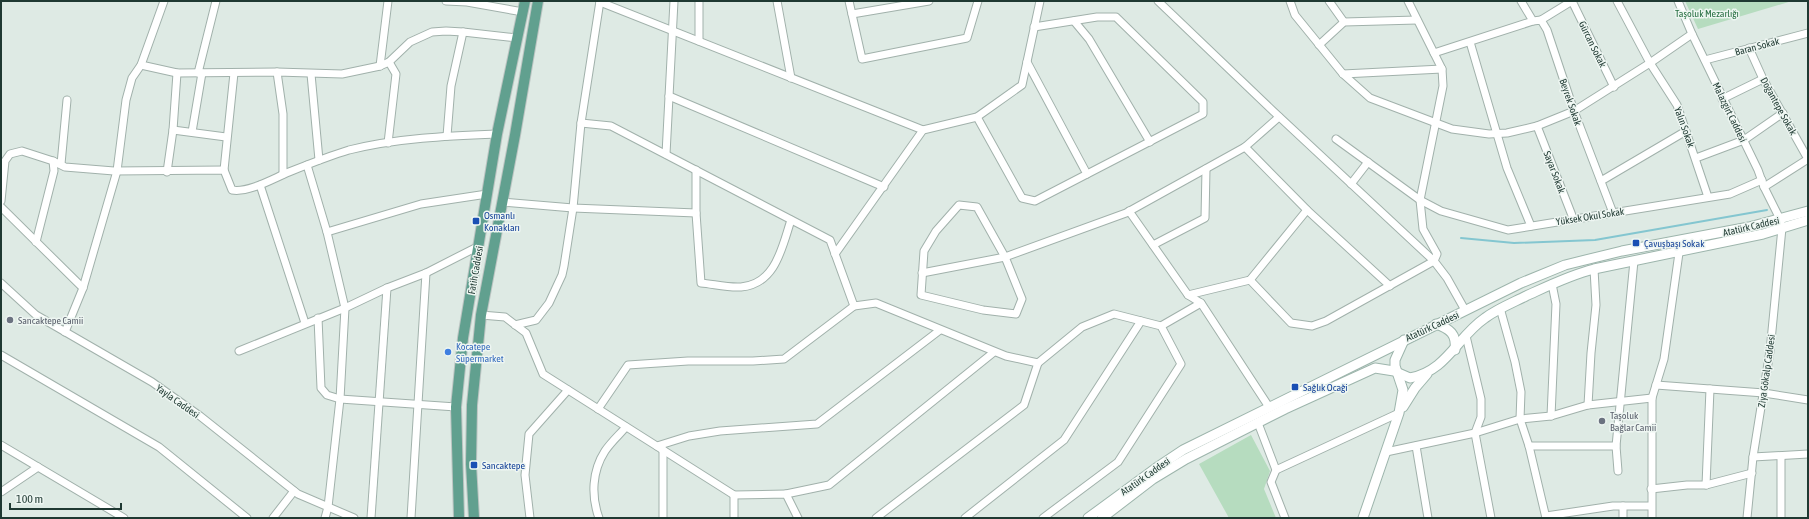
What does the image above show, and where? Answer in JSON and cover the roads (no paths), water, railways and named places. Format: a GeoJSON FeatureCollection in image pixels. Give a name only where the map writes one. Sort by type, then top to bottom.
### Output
{"type":"FeatureCollection","features":[{"type":"Feature","properties":{"kind":"main road","name":"Fatih Caddesi"},"geometry":{"type":"LineString","coordinates":[[459,518],[456,407],[463,338],[497,134],[525,1]]}},
{"type":"Feature","properties":{"kind":"main road","name":"Fatih Caddesi"},"geometry":{"type":"LineString","coordinates":[[474,518],[471,464],[472,405],[481,315],[538,1]]}},
{"type":"Feature","properties":{"kind":"main road","name":"Atatürk Caddesi"},"geometry":{"type":"LineString","coordinates":[[1102,518],[1165,472],[1258,423],[1375,368],[1385,368],[1410,378],[1431,371],[1455,350],[1480,321],[1500,308],[1552,284],[1594,269],[1763,234],[1808,211]]}},
{"type":"Feature","properties":{"kind":"main road","name":"Atatürk Caddesi"},"geometry":{"type":"LineString","coordinates":[[1088,518],[1174,456],[1269,407],[1521,283],[1565,265],[1622,251],[1749,227],[1808,220]]}},
{"type":"Feature","properties":{"kind":"main road"},"geometry":{"type":"LineString","coordinates":[[1436,324],[1447,328],[1452,332],[1456,342],[1455,350]]}},
{"type":"Feature","properties":{"kind":"main road"},"geometry":{"type":"LineString","coordinates":[[1363,518],[1399,413],[1403,390],[1395,360],[1404,340]]}},
{"type":"Feature","properties":{"kind":"main road"},"geometry":{"type":"LineString","coordinates":[[1399,413],[1415,388],[1431,371]]}},
{"type":"Feature","properties":{"kind":"street"},"geometry":{"type":"LineString","coordinates":[[65,332],[83,288],[117,171],[126,100],[132,78],[140,65],[164,1]]}},
{"type":"Feature","properties":{"kind":"street"},"geometry":{"type":"LineString","coordinates":[[192,132],[200,73],[216,1]]}},
{"type":"Feature","properties":{"kind":"street"},"geometry":{"type":"LineString","coordinates":[[380,66],[388,1]]}},
{"type":"Feature","properties":{"kind":"street"},"geometry":{"type":"LineString","coordinates":[[446,1],[467,2],[523,12]]}},
{"type":"Feature","properties":{"kind":"street"},"geometry":{"type":"LineString","coordinates":[[666,154],[674,1]]}},
{"type":"Feature","properties":{"kind":"street"},"geometry":{"type":"LineString","coordinates":[[699,1],[699,42]]}},
{"type":"Feature","properties":{"kind":"street"},"geometry":{"type":"LineString","coordinates":[[777,1],[791,78]]}},
{"type":"Feature","properties":{"kind":"street"},"geometry":{"type":"LineString","coordinates":[[849,1],[862,59],[967,38],[978,1]]}},
{"type":"Feature","properties":{"kind":"street"},"geometry":{"type":"LineString","coordinates":[[852,14],[929,1]]}},
{"type":"Feature","properties":{"kind":"street"},"geometry":{"type":"LineString","coordinates":[[515,325],[536,320],[549,303],[562,275],[573,208],[581,123],[600,2],[924,130],[977,117],[1022,85],[1040,1]]}},
{"type":"Feature","properties":{"kind":"street"},"geometry":{"type":"LineString","coordinates":[[1158,1],[1279,117],[1434,261],[1447,278],[1465,310]]}},
{"type":"Feature","properties":{"kind":"street"},"geometry":{"type":"LineString","coordinates":[[1290,1],[1295,15],[1319,45],[1343,74],[1370,98],[1452,129],[1497,134],[1537,126],[1574,111],[1614,87],[1692,34]]}},
{"type":"Feature","properties":{"kind":"street"},"geometry":{"type":"LineString","coordinates":[[1329,1],[1344,22]]}},
{"type":"Feature","properties":{"kind":"street"},"geometry":{"type":"LineString","coordinates":[[1250,280],[1291,322],[1312,326],[1326,321],[1434,261],[1437,254],[1424,229],[1420,200],[1444,86],[1442,69],[1408,1]]}},
{"type":"Feature","properties":{"kind":"street"},"geometry":{"type":"LineString","coordinates":[[1520,1],[1533,21]]}},
{"type":"Feature","properties":{"kind":"street"},"geometry":{"type":"LineString","coordinates":[[1434,53],[1533,21],[1541,20],[1565,3],[1572,1]]}},
{"type":"Feature","properties":{"kind":"street","name":"Gürcan Sokak"},"geometry":{"type":"LineString","coordinates":[[1572,1],[1614,87]]}},
{"type":"Feature","properties":{"kind":"street","name":"Yalın Sokak"},"geometry":{"type":"LineString","coordinates":[[1617,1],[1650,63],[1677,106],[1696,158],[1708,197]]}},
{"type":"Feature","properties":{"kind":"street","name":"Malazgirt Caddesi"},"geometry":{"type":"LineString","coordinates":[[1678,1],[1722,99],[1744,140],[1781,224]]}},
{"type":"Feature","properties":{"kind":"street"},"geometry":{"type":"LineString","coordinates":[[977,117],[1022,198],[1035,201],[1204,114],[1203,102],[1116,17],[1097,17],[1034,27]]}},
{"type":"Feature","properties":{"kind":"street"},"geometry":{"type":"LineString","coordinates":[[1074,20],[1089,39],[1150,142]]}},
{"type":"Feature","properties":{"kind":"street"},"geometry":{"type":"LineString","coordinates":[[1319,45],[1344,22],[1417,20]]}},
{"type":"Feature","properties":{"kind":"street","name":"Beyrek Sokak"},"geometry":{"type":"LineString","coordinates":[[1541,20],[1548,30],[1574,111],[1613,213]]}},
{"type":"Feature","properties":{"kind":"street"},"geometry":{"type":"LineString","coordinates":[[140,65],[177,73],[277,72],[342,74],[380,66],[389,62],[410,42],[420,36],[439,31],[517,38]]}},
{"type":"Feature","properties":{"kind":"street"},"geometry":{"type":"LineString","coordinates":[[447,136],[451,86],[463,32]]}},
{"type":"Feature","properties":{"kind":"street","name":"Baran Sokak"},"geometry":{"type":"LineString","coordinates":[[1705,60],[1808,33]]}},
{"type":"Feature","properties":{"kind":"street"},"geometry":{"type":"LineString","coordinates":[[1470,42],[1507,168],[1531,226]]}},
{"type":"Feature","properties":{"kind":"street","name":"Doğantepe Sokak"},"geometry":{"type":"LineString","coordinates":[[1749,48],[1763,79],[1808,159],[1763,183]]}},
{"type":"Feature","properties":{"kind":"street"},"geometry":{"type":"LineString","coordinates":[[388,143],[396,74],[389,62]]}},
{"type":"Feature","properties":{"kind":"street"},"geometry":{"type":"LineString","coordinates":[[1027,62],[1087,174]]}},
{"type":"Feature","properties":{"kind":"street"},"geometry":{"type":"LineString","coordinates":[[1343,74],[1442,69]]}},
{"type":"Feature","properties":{"kind":"street"},"geometry":{"type":"LineString","coordinates":[[277,72],[283,114],[283,174]]}},
{"type":"Feature","properties":{"kind":"street"},"geometry":{"type":"LineString","coordinates":[[167,172],[173,130],[177,73]]}},
{"type":"Feature","properties":{"kind":"street"},"geometry":{"type":"LineString","coordinates":[[234,73],[226,138],[224,170],[232,190],[239,191],[260,185],[283,174],[349,150],[388,143],[447,136],[497,134]]}},
{"type":"Feature","properties":{"kind":"street"},"geometry":{"type":"LineString","coordinates":[[311,74],[319,160]]}},
{"type":"Feature","properties":{"kind":"street"},"geometry":{"type":"LineString","coordinates":[[1722,99],[1763,79]]}},
{"type":"Feature","properties":{"kind":"street"},"geometry":{"type":"LineString","coordinates":[[669,96],[884,187]]}},
{"type":"Feature","properties":{"kind":"street"},"geometry":{"type":"LineString","coordinates":[[62,164],[67,100]]}},
{"type":"Feature","properties":{"kind":"street"},"geometry":{"type":"LineString","coordinates":[[1696,158],[1744,140],[1783,113]]}},
{"type":"Feature","properties":{"kind":"street"},"geometry":{"type":"LineString","coordinates":[[922,273],[1005,257],[1129,211],[1245,147],[1279,117]]}},
{"type":"Feature","properties":{"kind":"street"},"geometry":{"type":"LineString","coordinates":[[581,123],[611,126],[830,240],[854,306]]}},
{"type":"Feature","properties":{"kind":"street","name":"Sayar Sokak"},"geometry":{"type":"LineString","coordinates":[[1537,126],[1573,218]]}},
{"type":"Feature","properties":{"kind":"street"},"geometry":{"type":"LineString","coordinates":[[173,130],[226,138]]}},
{"type":"Feature","properties":{"kind":"street"},"geometry":{"type":"LineString","coordinates":[[835,254],[924,130]]}},
{"type":"Feature","properties":{"kind":"street"},"geometry":{"type":"LineString","coordinates":[[1601,181],[1686,131]]}},
{"type":"Feature","properties":{"kind":"street","name":"Yüksek Okul Sokak"},"geometry":{"type":"LineString","coordinates":[[1336,139],[1420,200],[1441,211],[1508,230],[1573,218],[1730,194],[1763,183]]}},
{"type":"Feature","properties":{"kind":"street"},"geometry":{"type":"LineString","coordinates":[[1245,147],[1307,210],[1390,286]]}},
{"type":"Feature","properties":{"kind":"street"},"geometry":{"type":"LineString","coordinates":[[1,201],[5,161],[10,154],[22,151],[62,164],[65,167],[117,171],[167,172],[224,170]]}},
{"type":"Feature","properties":{"kind":"street"},"geometry":{"type":"LineString","coordinates":[[36,242],[54,171],[53,161]]}},
{"type":"Feature","properties":{"kind":"street"},"geometry":{"type":"LineString","coordinates":[[1351,184],[1368,162]]}},
{"type":"Feature","properties":{"kind":"street"},"geometry":{"type":"LineString","coordinates":[[308,165],[327,232],[345,308],[340,399],[328,507],[325,518]]}},
{"type":"Feature","properties":{"kind":"street"},"geometry":{"type":"LineString","coordinates":[[1153,245],[1205,218],[1206,169]]}},
{"type":"Feature","properties":{"kind":"street"},"geometry":{"type":"LineString","coordinates":[[696,170],[696,213],[701,283],[741,287],[760,282],[771,272],[791,220]]}},
{"type":"Feature","properties":{"kind":"street"},"geometry":{"type":"LineString","coordinates":[[260,185],[305,323]]}},
{"type":"Feature","properties":{"kind":"street"},"geometry":{"type":"LineString","coordinates":[[327,232],[421,204],[487,194]]}},
{"type":"Feature","properties":{"kind":"street"},"geometry":{"type":"LineString","coordinates":[[502,202],[573,208],[696,213]]}},
{"type":"Feature","properties":{"kind":"street"},"geometry":{"type":"LineString","coordinates":[[959,205],[976,207],[1005,257],[1022,298],[1016,314],[983,310],[921,294],[922,273],[924,251],[936,230],[959,205]]}},
{"type":"Feature","properties":{"kind":"street"},"geometry":{"type":"LineString","coordinates":[[1,207],[83,288]]}},
{"type":"Feature","properties":{"kind":"street"},"geometry":{"type":"LineString","coordinates":[[1188,295],[1250,280],[1307,210]]}},
{"type":"Feature","properties":{"kind":"street"},"geometry":{"type":"LineString","coordinates":[[1129,211],[1188,295],[1201,303],[1269,407]]}},
{"type":"Feature","properties":{"kind":"street","name":"Ziya Gökalp Caddesi"},"geometry":{"type":"LineString","coordinates":[[1747,518],[1753,457],[1770,351],[1781,224]]}},
{"type":"Feature","properties":{"kind":"street"},"geometry":{"type":"LineString","coordinates":[[239,351],[426,273],[479,246]]}},
{"type":"Feature","properties":{"kind":"street"},"geometry":{"type":"LineString","coordinates":[[1652,518],[1652,398],[1664,359],[1679,252]]}},
{"type":"Feature","properties":{"kind":"street"},"geometry":{"type":"LineString","coordinates":[[1618,471],[1616,446],[1634,261]]}},
{"type":"Feature","properties":{"kind":"street"},"geometry":{"type":"LineString","coordinates":[[1588,405],[1596,305],[1594,269]]}},
{"type":"Feature","properties":{"kind":"street"},"geometry":{"type":"LineString","coordinates":[[411,518],[426,273]]}},
{"type":"Feature","properties":{"kind":"street","name":"Yayla Caddesi"},"geometry":{"type":"LineString","coordinates":[[1,284],[36,315],[152,382],[194,411],[298,494],[354,518]]}},
{"type":"Feature","properties":{"kind":"street"},"geometry":{"type":"LineString","coordinates":[[1551,416],[1556,304],[1552,284]]}},
{"type":"Feature","properties":{"kind":"street"},"geometry":{"type":"LineString","coordinates":[[371,518],[387,288]]}},
{"type":"Feature","properties":{"kind":"street"},"geometry":{"type":"LineString","coordinates":[[598,409],[628,365],[688,361],[752,361],[784,359],[854,306],[876,303],[994,352],[1038,363]]}},
{"type":"Feature","properties":{"kind":"street"},"geometry":{"type":"LineString","coordinates":[[876,518],[1024,405],[1038,363],[1082,327],[1114,314],[1160,326],[1201,303]]}},
{"type":"Feature","properties":{"kind":"street"},"geometry":{"type":"LineString","coordinates":[[1500,308],[1521,392],[1520,419],[1529,446],[1546,517],[1613,506],[1651,506]]}},
{"type":"Feature","properties":{"kind":"street"},"geometry":{"type":"LineString","coordinates":[[481,315],[505,317],[526,333],[543,374],[734,494],[786,494],[829,485],[994,352]]}},
{"type":"Feature","properties":{"kind":"street"},"geometry":{"type":"LineString","coordinates":[[318,318],[321,388],[327,395],[340,399],[417,406],[456,407]]}},
{"type":"Feature","properties":{"kind":"street"},"geometry":{"type":"LineString","coordinates":[[965,518],[1064,440],[1141,321]]}},
{"type":"Feature","properties":{"kind":"street"},"geometry":{"type":"LineString","coordinates":[[1043,518],[1118,462],[1181,364],[1160,326]]}},
{"type":"Feature","properties":{"kind":"street"},"geometry":{"type":"LineString","coordinates":[[660,448],[689,436],[720,431],[817,424],[940,330]]}},
{"type":"Feature","properties":{"kind":"street"},"geometry":{"type":"LineString","coordinates":[[1466,336],[1481,399],[1480,417],[1475,432],[1491,518]]}},
{"type":"Feature","properties":{"kind":"street"},"geometry":{"type":"LineString","coordinates":[[1,355],[159,447],[247,518]]}},
{"type":"Feature","properties":{"kind":"street"},"geometry":{"type":"LineString","coordinates":[[1656,385],[1764,393],[1808,400]]}},
{"type":"Feature","properties":{"kind":"street"},"geometry":{"type":"LineString","coordinates":[[1706,485],[1710,389]]}},
{"type":"Feature","properties":{"kind":"street"},"geometry":{"type":"LineString","coordinates":[[530,518],[525,474],[529,434],[568,390]]}},
{"type":"Feature","properties":{"kind":"street"},"geometry":{"type":"LineString","coordinates":[[1386,452],[1475,432],[1520,419],[1551,416],[1588,405],[1652,398]]}},
{"type":"Feature","properties":{"kind":"street"},"geometry":{"type":"LineString","coordinates":[[1285,518],[1271,482],[1276,470],[1399,413]]}},
{"type":"Feature","properties":{"kind":"street"},"geometry":{"type":"LineString","coordinates":[[1258,423],[1276,470]]}},
{"type":"Feature","properties":{"kind":"street"},"geometry":{"type":"LineString","coordinates":[[599,518],[596,509],[594,478],[605,451],[626,427]]}},
{"type":"Feature","properties":{"kind":"street"},"geometry":{"type":"LineString","coordinates":[[1,445],[124,518]]}},
{"type":"Feature","properties":{"kind":"street"},"geometry":{"type":"LineString","coordinates":[[1416,446],[1428,518]]}},
{"type":"Feature","properties":{"kind":"street"},"geometry":{"type":"LineString","coordinates":[[1529,446],[1616,446]]}},
{"type":"Feature","properties":{"kind":"street"},"geometry":{"type":"LineString","coordinates":[[660,448],[663,518]]}},
{"type":"Feature","properties":{"kind":"street"},"geometry":{"type":"LineString","coordinates":[[1753,457],[1808,454]]}},
{"type":"Feature","properties":{"kind":"street"},"geometry":{"type":"LineString","coordinates":[[1781,456],[1781,518]]}},
{"type":"Feature","properties":{"kind":"street"},"geometry":{"type":"LineString","coordinates":[[1,492],[38,467]]}},
{"type":"Feature","properties":{"kind":"street"},"geometry":{"type":"LineString","coordinates":[[1651,489],[1687,485],[1706,485],[1752,473]]}},
{"type":"Feature","properties":{"kind":"street"},"geometry":{"type":"LineString","coordinates":[[273,518],[294,491]]}},
{"type":"Feature","properties":{"kind":"street"},"geometry":{"type":"LineString","coordinates":[[734,494],[734,518]]}},
{"type":"Feature","properties":{"kind":"street"},"geometry":{"type":"LineString","coordinates":[[786,494],[798,518]]}},
{"type":"Feature","properties":{"kind":"street"},"geometry":{"type":"LineString","coordinates":[[1623,506],[1623,518]]}},
{"type":"Feature","properties":{"kind":"waterway"},"geometry":{"type":"LineString","coordinates":[[1461,238],[1514,243],[1595,240],[1767,210]]}},
{"type":"Feature","properties":{"kind":"place","name":"Osmanlı Konakları"},"geometry":{"type":"Point","coordinates":[476,221]}},
{"type":"Feature","properties":{"kind":"place","name":"Çavuşbaşı Sokak"},"geometry":{"type":"Point","coordinates":[1636,243]}},
{"type":"Feature","properties":{"kind":"place","name":"Sancaktepe Camii"},"geometry":{"type":"Point","coordinates":[10,320]}},
{"type":"Feature","properties":{"kind":"place","name":"Kocatepe Süpermarket"},"geometry":{"type":"Point","coordinates":[448,352]}},
{"type":"Feature","properties":{"kind":"place","name":"Sağlık Ocaği"},"geometry":{"type":"Point","coordinates":[1295,387]}},
{"type":"Feature","properties":{"kind":"place","name":"Taşoluk Bağlar Camii"},"geometry":{"type":"Point","coordinates":[1602,421]}},
{"type":"Feature","properties":{"kind":"place","name":"Sancaktepe"},"geometry":{"type":"Point","coordinates":[474,465]}},
{"type":"Feature","properties":{"kind":"park label","name":"Taşoluk Mezarlığı"},"geometry":{"type":"Point","coordinates":[1707,13]}}]}
